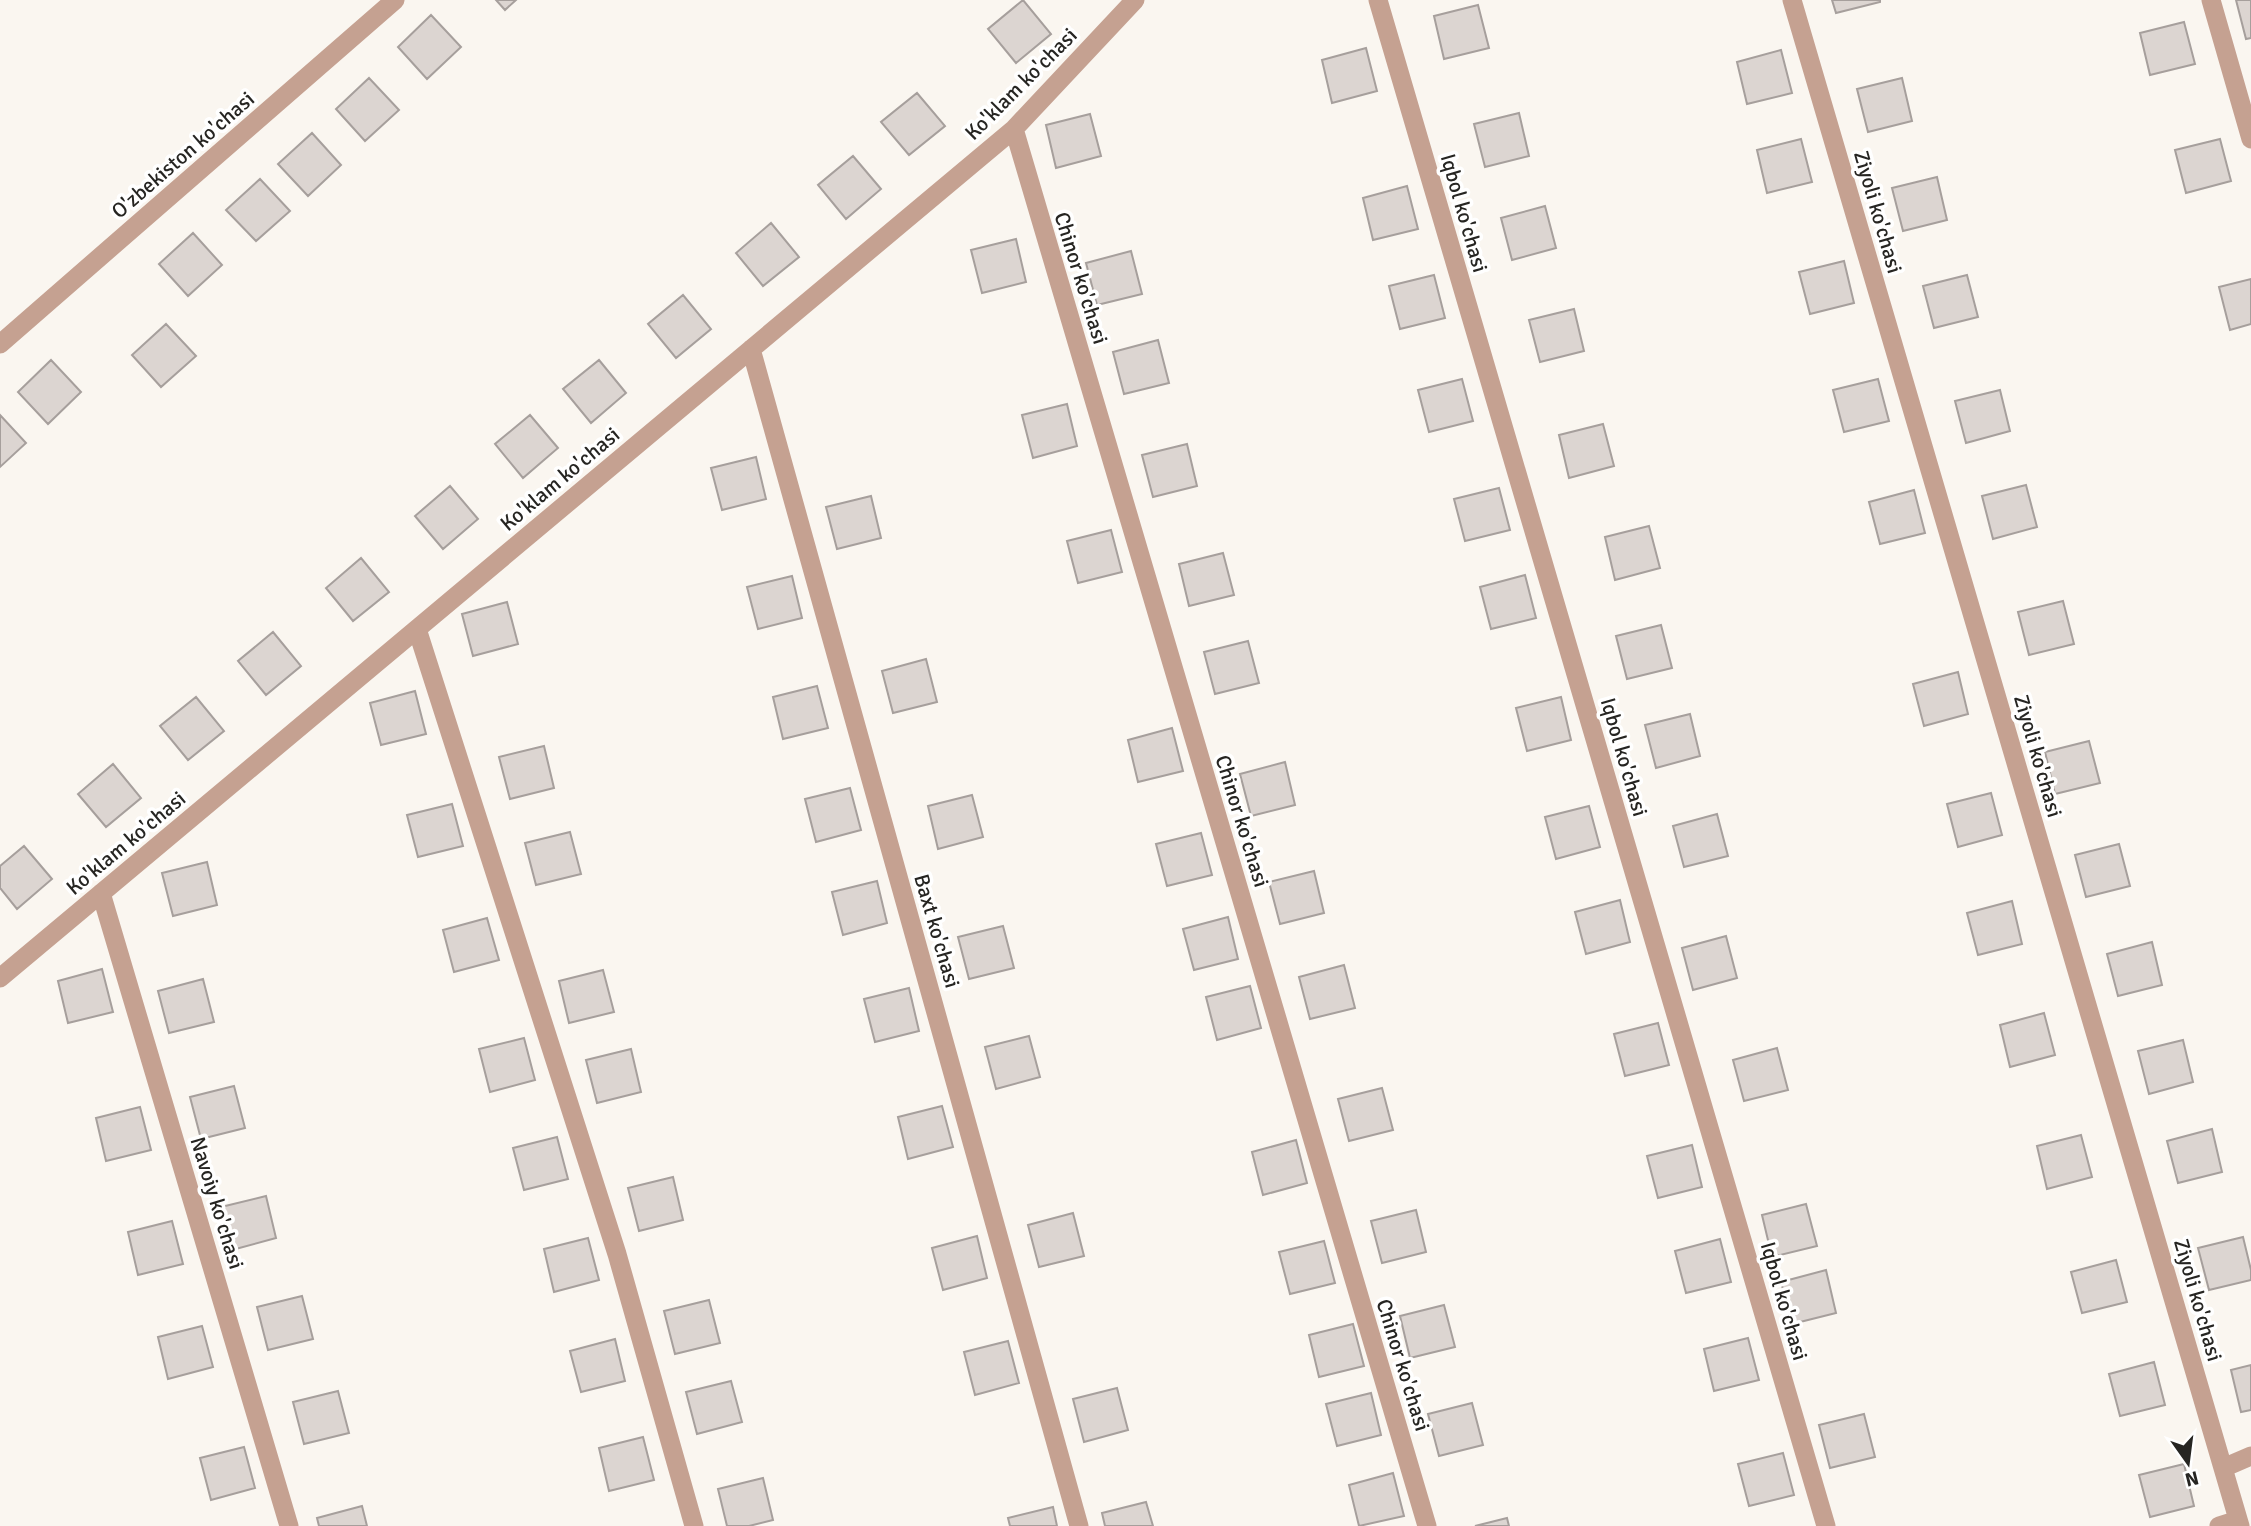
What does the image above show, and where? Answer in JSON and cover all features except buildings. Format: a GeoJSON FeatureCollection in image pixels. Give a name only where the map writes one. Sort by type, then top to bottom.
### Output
{"type":"FeatureCollection","features":[{"type":"Feature","properties":{"kind":"street","name":"O'zbekiston ko'chasi"},"geometry":{"type":"LineString","coordinates":[[0,344],[395,0]]}},
{"type":"Feature","properties":{"kind":"street","name":"Ko'klam ko'chasi"},"geometry":{"type":"LineString","coordinates":[[0,978],[1014,129],[1135,0]]}},
{"type":"Feature","properties":{"kind":"street","name":"Iqbol ko'chasi"},"geometry":{"type":"LineString","coordinates":[[1378,0],[1826,1526]]}},
{"type":"Feature","properties":{"kind":"street","name":"Ziyoli ko'chasi"},"geometry":{"type":"LineString","coordinates":[[1792,0],[2239,1523]]}},
{"type":"Feature","properties":{"kind":"street"},"geometry":{"type":"LineString","coordinates":[[2211,0],[2251,139]]}},
{"type":"Feature","properties":{"kind":"street","name":"Chinor ko'chasi"},"geometry":{"type":"LineString","coordinates":[[1014,129],[1427,1526]]}},
{"type":"Feature","properties":{"kind":"street","name":"Baxt ko'chasi"},"geometry":{"type":"LineString","coordinates":[[751,349],[1079,1526]]}},
{"type":"Feature","properties":{"kind":"street"},"geometry":{"type":"LineString","coordinates":[[417,629],[617,1254],[694,1526]]}},
{"type":"Feature","properties":{"kind":"street","name":"Navoiy ko'chasi"},"geometry":{"type":"LineString","coordinates":[[101,894],[289,1526]]}},
{"type":"Feature","properties":{"kind":"street"},"geometry":{"type":"LineString","coordinates":[[2223,1468],[2251,1456]]}},
{"type":"Feature","properties":{"kind":"street"},"geometry":{"type":"LineString","coordinates":[[2219,1526],[2239,1523]]}}]}
